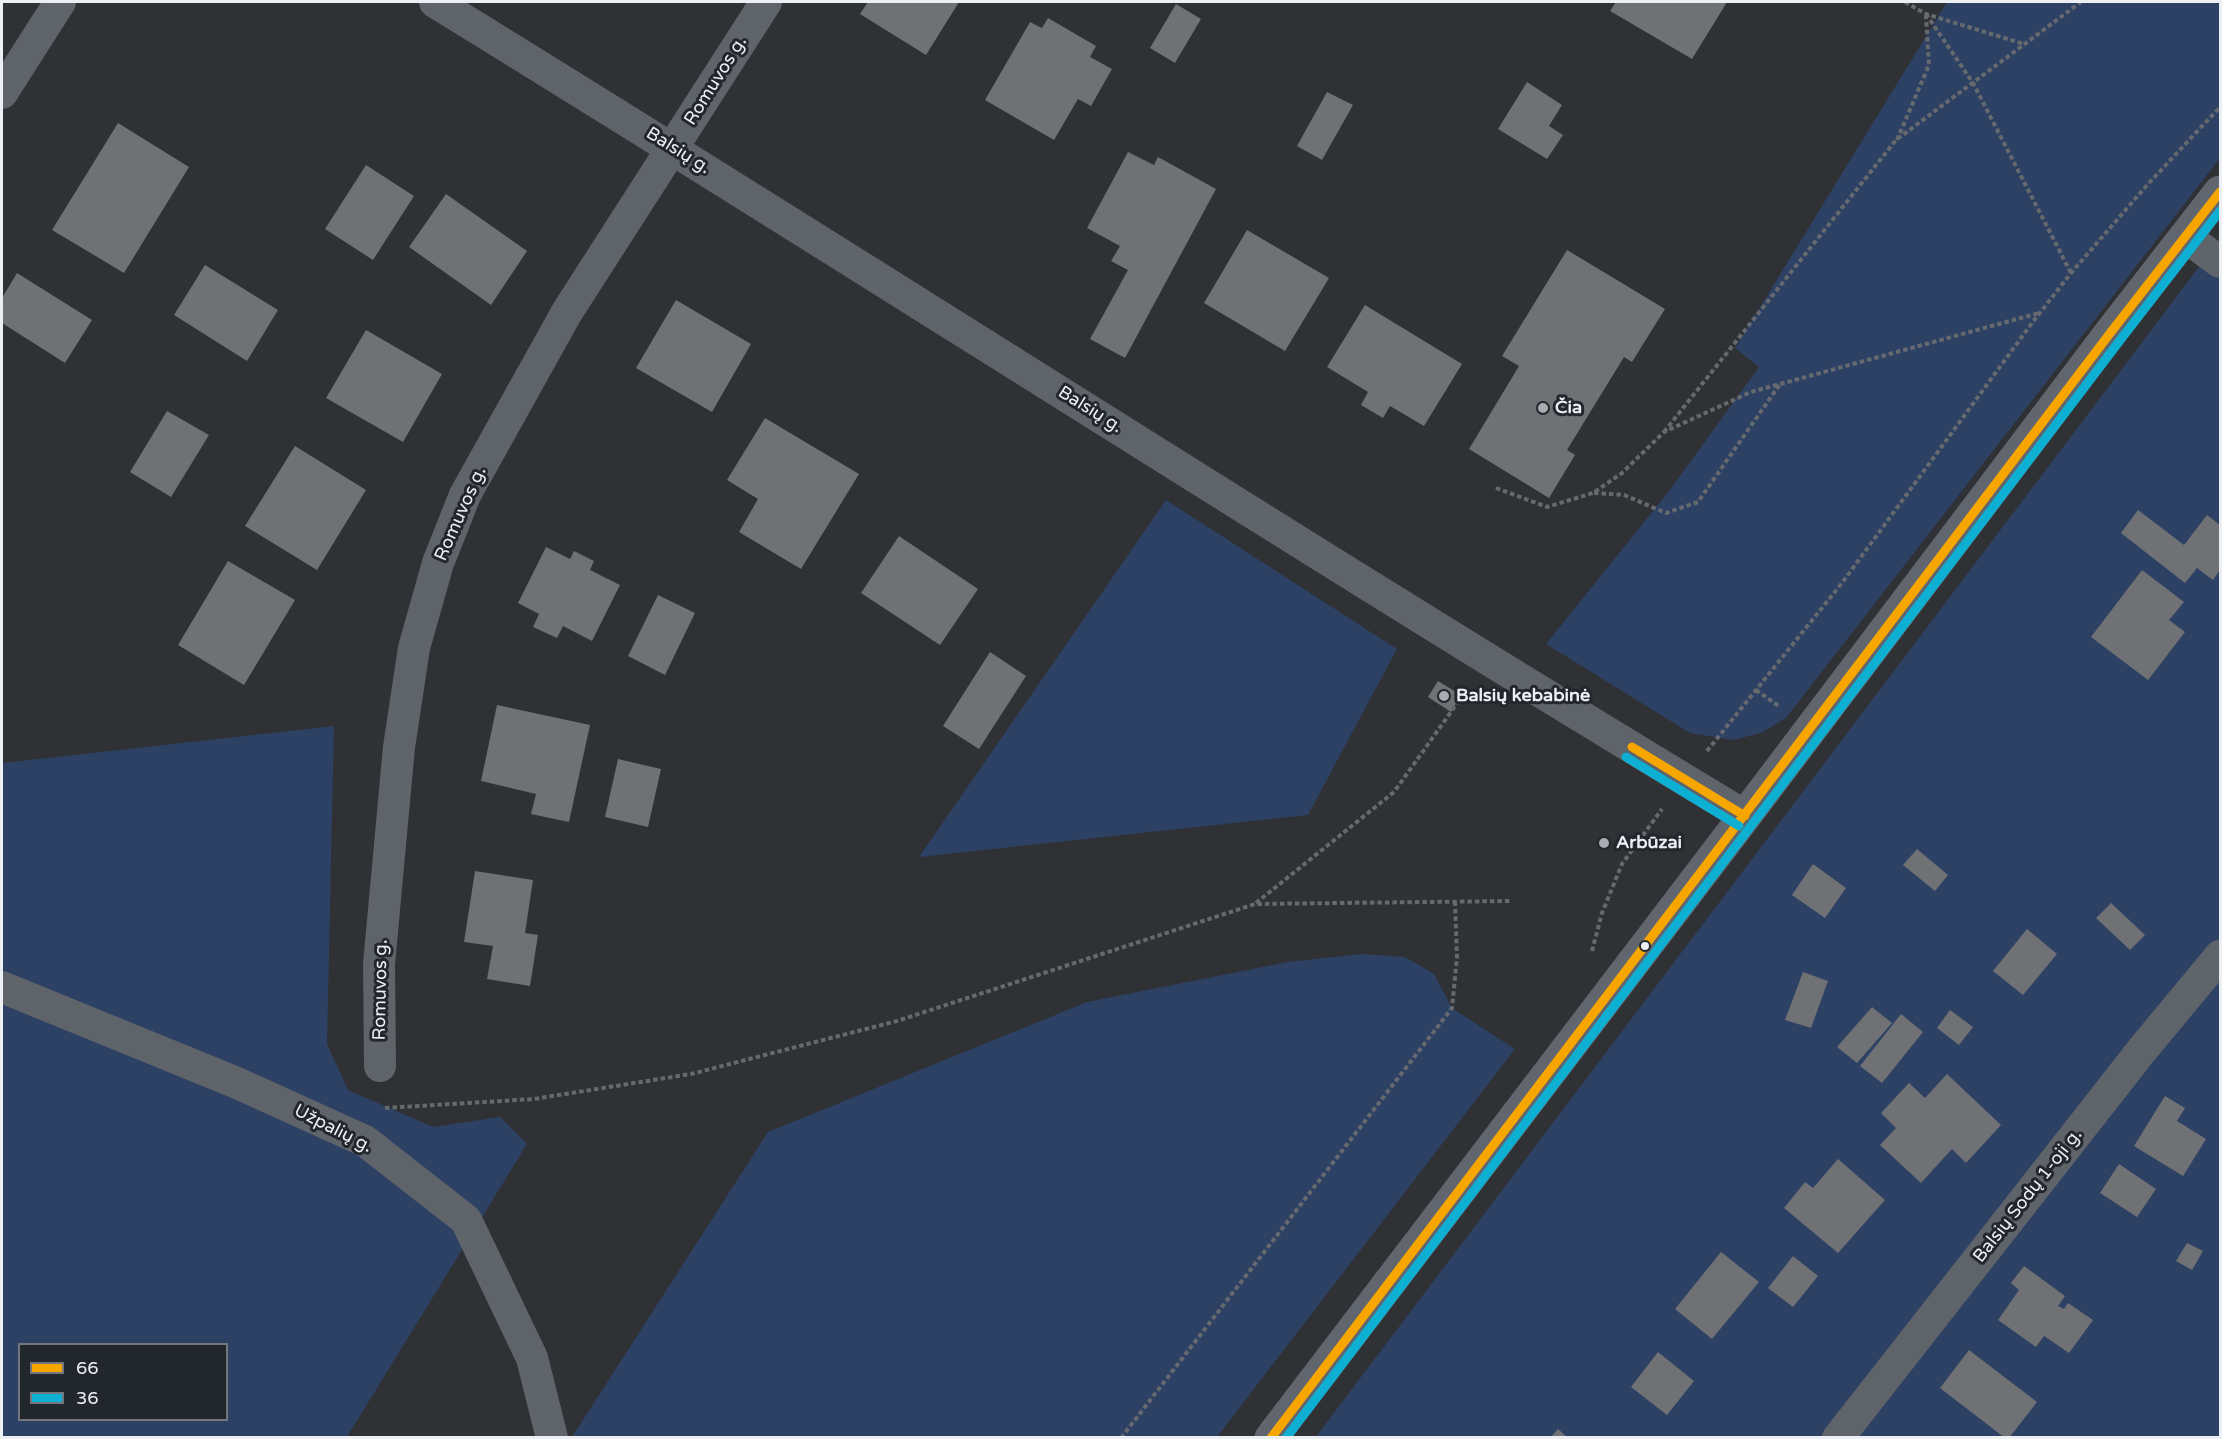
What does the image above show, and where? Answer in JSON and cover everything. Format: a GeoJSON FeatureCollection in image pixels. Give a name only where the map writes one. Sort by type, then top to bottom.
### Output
{"type":"FeatureCollection","features":[{"type":"Feature","properties":{"kind":"main road"},"geometry":{"type":"LineString","coordinates":[[1271,1437],[2111,332],[2220,192]]}},
{"type":"Feature","properties":{"kind":"street"},"geometry":{"type":"LineString","coordinates":[[2,93],[60,2]]}},
{"type":"Feature","properties":{"kind":"street","name":"Balsių g."},"geometry":{"type":"LineString","coordinates":[[435,2],[673,148],[1488,659],[1745,816]]}},
{"type":"Feature","properties":{"kind":"street","name":"Romuvos g."},"geometry":{"type":"LineString","coordinates":[[380,1066],[379,964],[399,747],[414,648],[438,563],[465,495],[561,322],[766,2]]}},
{"type":"Feature","properties":{"kind":"street"},"geometry":{"type":"LineString","coordinates":[[2186,237],[2220,262]]}},
{"type":"Feature","properties":{"kind":"street","name":"Balsių Sodų 1-oji g."},"geometry":{"type":"LineString","coordinates":[[1838,1437],[2142,1050],[2220,956]]}},
{"type":"Feature","properties":{"kind":"street","name":"Užpalių g."},"geometry":{"type":"LineString","coordinates":[[2,987],[237,1083],[365,1141],[466,1220],[532,1358],[552,1437]]}},
{"type":"Feature","properties":{"kind":"path"},"geometry":{"type":"LineString","coordinates":[[1905,2],[1926,14],[2025,44]]}},
{"type":"Feature","properties":{"kind":"path"},"geometry":{"type":"LineString","coordinates":[[1896,140],[2081,2]]}},
{"type":"Feature","properties":{"kind":"path"},"geometry":{"type":"LineString","coordinates":[[1926,14],[1973,83],[2071,273]]}},
{"type":"Feature","properties":{"kind":"path"},"geometry":{"type":"LineString","coordinates":[[1496,488],[1547,507],[1593,493],[1622,473],[1665,432],[1896,140],[1929,65],[1926,14]]}},
{"type":"Feature","properties":{"kind":"path"},"geometry":{"type":"LineString","coordinates":[[1665,432],[1751,392],[2039,312]]}},
{"type":"Feature","properties":{"kind":"path"},"geometry":{"type":"LineString","coordinates":[[1593,493],[1624,495],[1666,513],[1698,502],[1780,384]]}},
{"type":"Feature","properties":{"kind":"path"},"geometry":{"type":"LineString","coordinates":[[1255,904],[1394,792],[1488,659]]}},
{"type":"Feature","properties":{"kind":"path"},"geometry":{"type":"LineString","coordinates":[[383,1108],[534,1099],[691,1074],[897,1021],[1255,904],[1512,901]]}},
{"type":"Feature","properties":{"kind":"path"},"geometry":{"type":"LineString","coordinates":[[1121,1437],[1452,1008],[1457,957],[1455,902]]}},
{"type":"Feature","properties":{"kind":"shaded area"},"geometry":{"type":"Polygon","coordinates":[[[1947,2],[2220,2],[2220,158],[1786,718],[1761,733],[1733,740],[1690,733],[1546,644],[1669,491],[1759,367],[1735,348],[1947,2]]]}},
{"type":"Feature","properties":{"kind":"shaded area"},"geometry":{"type":"Polygon","coordinates":[[[2220,239],[2220,1437],[1315,1438],[2220,239]]]}},
{"type":"Feature","properties":{"kind":"shaded area"},"geometry":{"type":"Polygon","coordinates":[[[1166,500],[1397,649],[1308,815],[919,857],[1166,500]]]}},
{"type":"Feature","properties":{"kind":"shaded area"},"geometry":{"type":"Polygon","coordinates":[[[334,726],[327,1044],[348,1090],[433,1127],[500,1117],[527,1144],[347,1437],[2,1437],[2,763],[334,726]]]}},
{"type":"Feature","properties":{"kind":"shaded area"},"geometry":{"type":"Polygon","coordinates":[[[1361,954],[1405,957],[1434,974],[1452,1008],[1515,1049],[1217,1437],[572,1437],[768,1132],[1087,1002],[1288,962],[1361,954]]]}},
{"type":"Feature","properties":{"kind":"building"},"geometry":{"type":"Polygon","coordinates":[[[868,2],[959,2],[926,55],[860,14],[868,2]]]}},
{"type":"Feature","properties":{"kind":"building"},"geometry":{"type":"Polygon","coordinates":[[[1616,2],[1727,2],[1692,59],[1610,11],[1616,2]]]}},
{"type":"Feature","properties":{"kind":"building"},"geometry":{"type":"Polygon","coordinates":[[[1176,4],[1201,19],[1175,63],[1150,48],[1176,4]]]}},
{"type":"Feature","properties":{"kind":"building"},"geometry":{"type":"Polygon","coordinates":[[[1048,18],[1096,46],[1090,57],[1112,69],[1091,106],[1078,99],[1054,140],[985,100],[1030,22],[1042,28],[1048,18]]]}},
{"type":"Feature","properties":{"kind":"building"},"geometry":{"type":"Polygon","coordinates":[[[1527,82],[1562,105],[1549,126],[1563,135],[1547,159],[1498,129],[1527,82]]]}},
{"type":"Feature","properties":{"kind":"building"},"geometry":{"type":"Polygon","coordinates":[[[1327,92],[1353,105],[1322,160],[1297,146],[1327,92]]]}},
{"type":"Feature","properties":{"kind":"building"},"geometry":{"type":"Polygon","coordinates":[[[118,123],[189,167],[124,273],[52,230],[118,123]]]}},
{"type":"Feature","properties":{"kind":"building"},"geometry":{"type":"Polygon","coordinates":[[[1128,152],[1154,165],[1158,157],[1216,189],[1125,358],[1090,339],[1128,270],[1111,261],[1120,246],[1087,228],[1128,152]]]}},
{"type":"Feature","properties":{"kind":"building"},"geometry":{"type":"Polygon","coordinates":[[[366,165],[414,196],[373,260],[325,229],[366,165]]]}},
{"type":"Feature","properties":{"kind":"building"},"geometry":{"type":"Polygon","coordinates":[[[446,194],[527,251],[491,305],[409,247],[446,194]]]}},
{"type":"Feature","properties":{"kind":"building"},"geometry":{"type":"Polygon","coordinates":[[[1247,230],[1329,278],[1285,351],[1204,303],[1247,230]]]}},
{"type":"Feature","properties":{"kind":"building","name":"Čia"},"geometry":{"type":"Polygon","coordinates":[[[1567,250],[1665,309],[1632,362],[1624,357],[1567,450],[1575,455],[1549,498],[1469,449],[1519,366],[1502,356],[1567,250]]]}},
{"type":"Feature","properties":{"kind":"building"},"geometry":{"type":"Polygon","coordinates":[[[205,265],[278,310],[247,361],[174,315],[205,265]]]}},
{"type":"Feature","properties":{"kind":"building"},"geometry":{"type":"Polygon","coordinates":[[[17,273],[92,320],[65,363],[2,323],[2,298],[17,273]]]}},
{"type":"Feature","properties":{"kind":"building"},"geometry":{"type":"Polygon","coordinates":[[[676,300],[751,344],[712,412],[636,368],[676,300]]]}},
{"type":"Feature","properties":{"kind":"building"},"geometry":{"type":"Polygon","coordinates":[[[1365,305],[1462,364],[1424,426],[1390,406],[1383,418],[1361,405],[1368,392],[1327,367],[1365,305]]]}},
{"type":"Feature","properties":{"kind":"building"},"geometry":{"type":"Polygon","coordinates":[[[366,330],[442,374],[403,442],[326,398],[366,330]]]}},
{"type":"Feature","properties":{"kind":"building"},"geometry":{"type":"Polygon","coordinates":[[[167,411],[209,435],[171,497],[130,472],[167,411]]]}},
{"type":"Feature","properties":{"kind":"building"},"geometry":{"type":"Polygon","coordinates":[[[765,418],[859,474],[801,569],[739,532],[758,499],[727,480],[765,418]]]}},
{"type":"Feature","properties":{"kind":"building"},"geometry":{"type":"Polygon","coordinates":[[[295,446],[366,490],[317,570],[245,526],[295,446]]]}},
{"type":"Feature","properties":{"kind":"building"},"geometry":{"type":"Polygon","coordinates":[[[2138,510],[2184,545],[2207,515],[2220,525],[2220,570],[2213,580],[2197,568],[2185,583],[2121,533],[2138,510]]]}},
{"type":"Feature","properties":{"kind":"building"},"geometry":{"type":"Polygon","coordinates":[[[899,536],[978,589],[940,645],[861,593],[899,536]]]}},
{"type":"Feature","properties":{"kind":"building"},"geometry":{"type":"Polygon","coordinates":[[[546,547],[570,559],[574,551],[594,561],[590,570],[620,585],[592,641],[563,626],[557,638],[533,627],[539,614],[518,603],[546,547]]]}},
{"type":"Feature","properties":{"kind":"building"},"geometry":{"type":"Polygon","coordinates":[[[228,561],[295,600],[244,685],[178,645],[228,561]]]}},
{"type":"Feature","properties":{"kind":"building"},"geometry":{"type":"Polygon","coordinates":[[[2142,570],[2184,602],[2169,620],[2185,632],[2148,680],[2091,637],[2142,570]]]}},
{"type":"Feature","properties":{"kind":"building"},"geometry":{"type":"Polygon","coordinates":[[[658,595],[695,613],[665,675],[628,656],[658,595]]]}},
{"type":"Feature","properties":{"kind":"building"},"geometry":{"type":"Polygon","coordinates":[[[990,652],[1026,676],[979,749],[943,726],[990,652]]]}},
{"type":"Feature","properties":{"kind":"building","name":"Balsių kebabinė"},"geometry":{"type":"Polygon","coordinates":[[[1438,681],[1461,695],[1451,712],[1428,697],[1438,681]]]}},
{"type":"Feature","properties":{"kind":"building"},"geometry":{"type":"Polygon","coordinates":[[[497,705],[590,725],[569,822],[531,814],[536,794],[481,781],[497,705]]]}},
{"type":"Feature","properties":{"kind":"building"},"geometry":{"type":"Polygon","coordinates":[[[618,759],[661,769],[648,827],[605,817],[618,759]]]}},
{"type":"Feature","properties":{"kind":"building"},"geometry":{"type":"Polygon","coordinates":[[[1917,849],[1948,875],[1935,891],[1903,865],[1917,849]]]}},
{"type":"Feature","properties":{"kind":"building"},"geometry":{"type":"Polygon","coordinates":[[[1813,864],[1846,888],[1825,918],[1792,895],[1813,864]]]}},
{"type":"Feature","properties":{"kind":"building"},"geometry":{"type":"Polygon","coordinates":[[[475,871],[533,880],[525,933],[538,935],[530,986],[487,979],[493,946],[464,942],[475,871]]]}},
{"type":"Feature","properties":{"kind":"building"},"geometry":{"type":"Polygon","coordinates":[[[2111,903],[2145,935],[2130,950],[2096,918],[2111,903]]]}},
{"type":"Feature","properties":{"kind":"building"},"geometry":{"type":"Polygon","coordinates":[[[2027,929],[2057,954],[2023,995],[1993,971],[2027,929]]]}},
{"type":"Feature","properties":{"kind":"building"},"geometry":{"type":"Polygon","coordinates":[[[1803,972],[1828,981],[1811,1028],[1785,1020],[1803,972]]]}},
{"type":"Feature","properties":{"kind":"building"},"geometry":{"type":"Polygon","coordinates":[[[1872,1007],[1892,1023],[1857,1063],[1837,1047],[1872,1007]]]}},
{"type":"Feature","properties":{"kind":"building"},"geometry":{"type":"Polygon","coordinates":[[[1950,1010],[1973,1027],[1959,1045],[1937,1028],[1950,1010]]]}},
{"type":"Feature","properties":{"kind":"building"},"geometry":{"type":"Polygon","coordinates":[[[1901,1014],[1923,1032],[1882,1083],[1860,1066],[1901,1014]]]}},
{"type":"Feature","properties":{"kind":"building"},"geometry":{"type":"Polygon","coordinates":[[[1947,1074],[2001,1125],[1966,1163],[1952,1149],[1921,1183],[1880,1145],[1896,1128],[1881,1113],[1909,1083],[1925,1098],[1947,1074]]]}},
{"type":"Feature","properties":{"kind":"building"},"geometry":{"type":"Polygon","coordinates":[[[2165,1096],[2185,1108],[2177,1121],[2206,1139],[2183,1176],[2134,1146],[2165,1096]]]}},
{"type":"Feature","properties":{"kind":"building"},"geometry":{"type":"Polygon","coordinates":[[[1838,1159],[1885,1200],[1838,1253],[1784,1208],[1805,1182],[1813,1188],[1838,1159]]]}},
{"type":"Feature","properties":{"kind":"building"},"geometry":{"type":"Polygon","coordinates":[[[2119,1164],[2156,1189],[2137,1217],[2100,1193],[2119,1164]]]}},
{"type":"Feature","properties":{"kind":"building"},"geometry":{"type":"Polygon","coordinates":[[[2187,1243],[2203,1251],[2192,1270],[2176,1261],[2187,1243]]]}},
{"type":"Feature","properties":{"kind":"building"},"geometry":{"type":"Polygon","coordinates":[[[1721,1252],[1759,1282],[1712,1339],[1675,1309],[1721,1252]]]}},
{"type":"Feature","properties":{"kind":"building"},"geometry":{"type":"Polygon","coordinates":[[[1793,1256],[1818,1276],[1793,1307],[1768,1288],[1793,1256]]]}},
{"type":"Feature","properties":{"kind":"building"},"geometry":{"type":"Polygon","coordinates":[[[2024,1266],[2065,1296],[2058,1306],[2064,1309],[2068,1303],[2093,1320],[2069,1353],[2044,1336],[2036,1347],[1998,1320],[2019,1290],[2011,1283],[2024,1266]]]}},
{"type":"Feature","properties":{"kind":"building"},"geometry":{"type":"Polygon","coordinates":[[[1969,1350],[2037,1402],[2009,1438],[2005,1438],[1940,1388],[1969,1350]]]}},
{"type":"Feature","properties":{"kind":"building"},"geometry":{"type":"Polygon","coordinates":[[[1658,1352],[1694,1381],[1667,1415],[1631,1387],[1658,1352]]]}},
{"type":"Feature","properties":{"kind":"building"},"geometry":{"type":"Polygon","coordinates":[[[1558,1429],[1568,1438],[1550,1438],[1558,1429]]]}},
{"type":"Feature","properties":{"kind":"transit line","name":"66"},"geometry":{"type":"LineString","coordinates":[[1271,1438],[2111,332],[2220,192]]}},
{"type":"Feature","properties":{"kind":"transit line","name":"36"},"geometry":{"type":"LineString","coordinates":[[1286,1438],[2220,211]]}},
{"type":"Feature","properties":{"kind":"transit line","name":"66"},"geometry":{"type":"LineString","coordinates":[[1632,747],[1745,816]]}},
{"type":"Feature","properties":{"kind":"transit line","name":"36"},"geometry":{"type":"LineString","coordinates":[[1626,757],[1739,826]]}},
{"type":"Feature","properties":{"kind":"place","name":"Čia"},"geometry":{"type":"Point","coordinates":[1543,408]}},
{"type":"Feature","properties":{"kind":"place","name":"Balsių kebabinė"},"geometry":{"type":"Point","coordinates":[1444,696]}},
{"type":"Feature","properties":{"kind":"place","name":"Arbūzai"},"geometry":{"type":"Point","coordinates":[1604,843]}}]}
